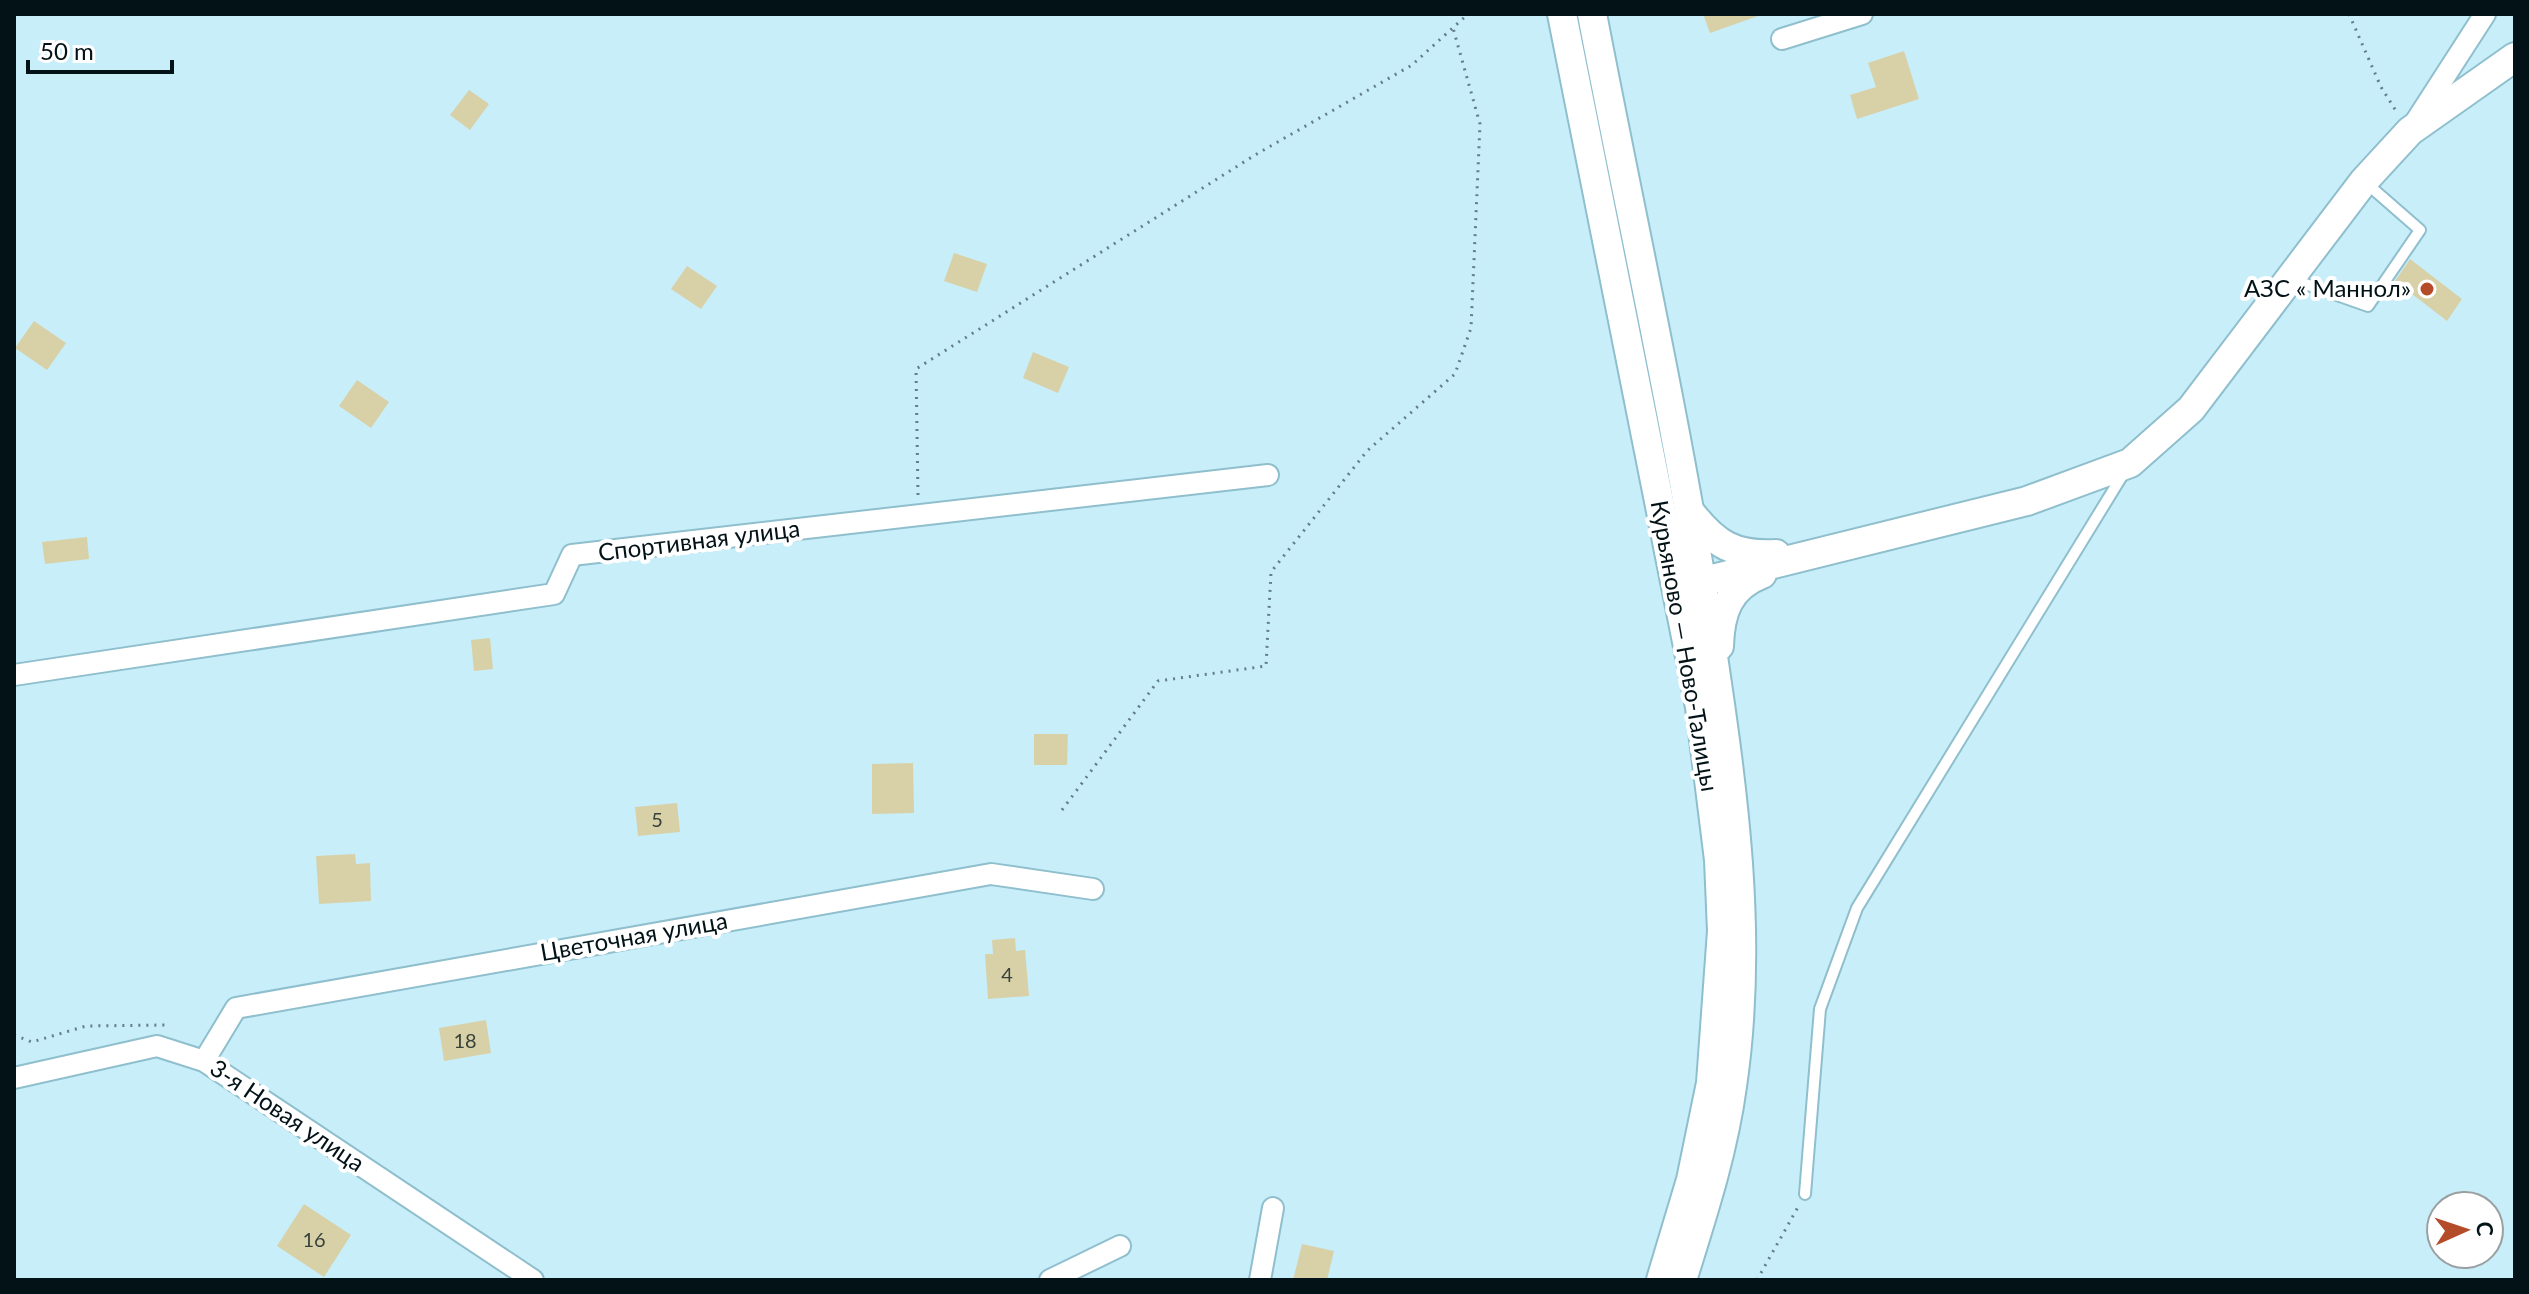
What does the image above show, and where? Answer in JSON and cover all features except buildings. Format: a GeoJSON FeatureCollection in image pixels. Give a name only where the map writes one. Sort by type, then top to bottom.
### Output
{"type":"FeatureCollection","features":[{"type":"Feature","properties":{"kind":"main road","name":"Курьяново — Ново-Талицы"},"geometry":{"type":"LineString","coordinates":[[1562,14],[1688,585],[1720,703],[1739,857],[1742,930],[1733,1085],[1711,1187],[1682,1280]]}},
{"type":"Feature","properties":{"kind":"main road","name":"Курьяново — Ново-Талицы"},"geometry":{"type":"LineString","coordinates":[[1592,14],[1689,511],[1688,585],[1719,860],[1722,931],[1718,1010],[1707,1107],[1691,1180],[1661,1280]]}},
{"type":"Feature","properties":{"kind":"main road"},"geometry":{"type":"LineString","coordinates":[[1688,585],[2027,501],[2130,463],[2191,409],[2293,279],[2364,181],[2410,131],[2515,57]]}},
{"type":"Feature","properties":{"kind":"main road"},"geometry":{"type":"LineString","coordinates":[[1689,511],[1707,535],[1735,551],[1757,555],[1825,551]]}},
{"type":"Feature","properties":{"kind":"main road"},"geometry":{"type":"LineString","coordinates":[[1720,703],[1720,626],[1728,597],[1755,577],[1825,551]]}},
{"type":"Feature","properties":{"kind":"street"},"geometry":{"type":"LineString","coordinates":[[1782,39],[1862,14]]}},
{"type":"Feature","properties":{"kind":"street"},"geometry":{"type":"LineString","coordinates":[[2410,131],[2485,14]]}},
{"type":"Feature","properties":{"kind":"street","name":"Спортивная улица"},"geometry":{"type":"LineString","coordinates":[[14,675],[554,594],[572,555],[1268,475]]}},
{"type":"Feature","properties":{"kind":"street","name":"Цветочная улица"},"geometry":{"type":"LineString","coordinates":[[204,1061],[236,1008],[991,874],[1093,889]]}},
{"type":"Feature","properties":{"kind":"street","name":"3-я Новая улица"},"geometry":{"type":"LineString","coordinates":[[14,1078],[157,1046],[204,1061],[533,1280]]}},
{"type":"Feature","properties":{"kind":"street"},"geometry":{"type":"LineString","coordinates":[[1260,1280],[1273,1208]]}},
{"type":"Feature","properties":{"kind":"street"},"geometry":{"type":"LineString","coordinates":[[1050,1280],[1120,1246]]}},
{"type":"Feature","properties":{"kind":"lane"},"geometry":{"type":"LineString","coordinates":[[2293,279],[2368,306],[2420,230],[2364,181]]}},
{"type":"Feature","properties":{"kind":"lane"},"geometry":{"type":"LineString","coordinates":[[1805,1194],[1820,1009],[1857,908],[2130,463]]}},
{"type":"Feature","properties":{"kind":"path"},"geometry":{"type":"LineString","coordinates":[[919,515],[916,369],[1255,155],[1412,65],[1468,14]]}},
{"type":"Feature","properties":{"kind":"path"},"geometry":{"type":"LineString","coordinates":[[2349,14],[2381,87],[2410,131]]}},
{"type":"Feature","properties":{"kind":"path"},"geometry":{"type":"LineString","coordinates":[[1062,810],[1158,681],[1266,666],[1271,572],[1367,451],[1455,374],[1471,328],[1480,124],[1453,28]]}},
{"type":"Feature","properties":{"kind":"path"},"geometry":{"type":"LineString","coordinates":[[14,1035],[32,1042],[86,1026],[165,1025],[175,1034]]}},
{"type":"Feature","properties":{"kind":"path"},"geometry":{"type":"LineString","coordinates":[[1757,1280],[1805,1194]]}},
{"type":"Feature","properties":{"kind":"place","name":"АЗС « Маннол»"},"geometry":{"type":"Point","coordinates":[2427,289]}}]}
